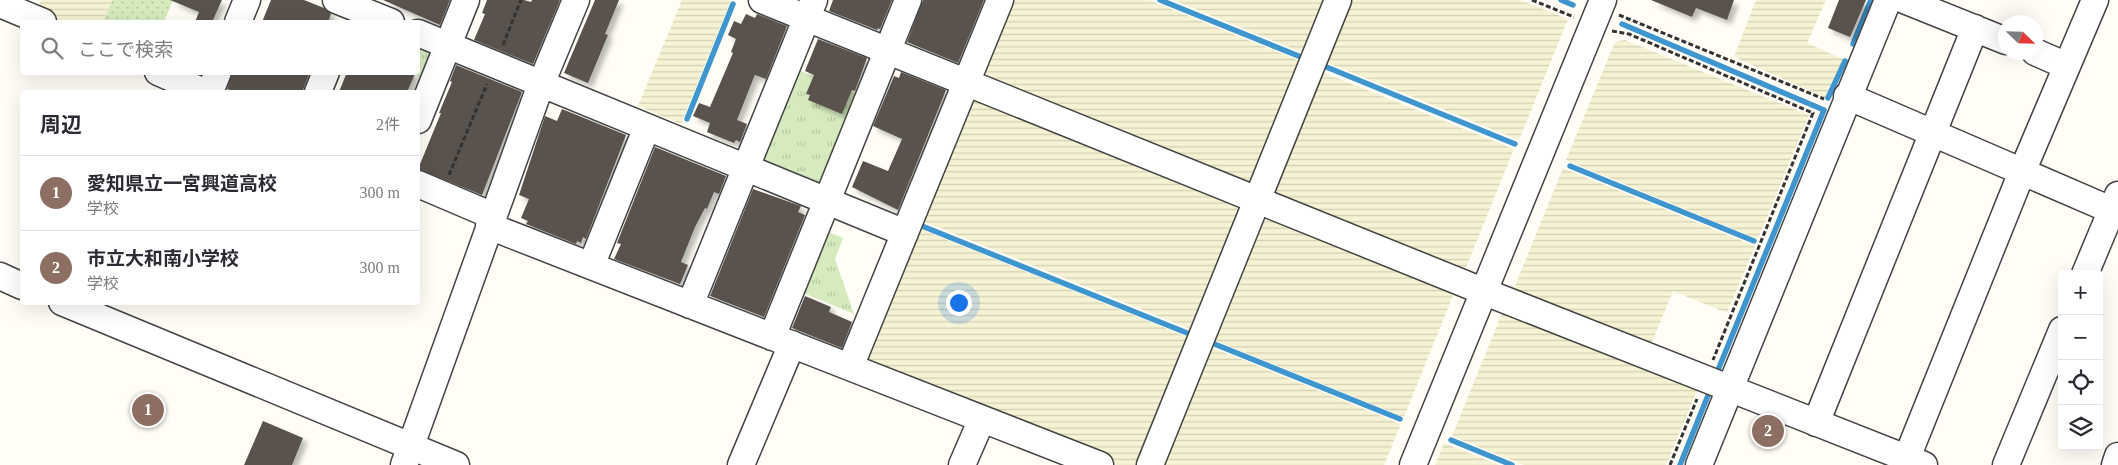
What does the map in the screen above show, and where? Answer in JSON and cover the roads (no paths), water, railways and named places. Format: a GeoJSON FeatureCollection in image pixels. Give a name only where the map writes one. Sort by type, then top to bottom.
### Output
{"type":"FeatureCollection","features":[{"type":"Feature","properties":{"kind":"street"},"geometry":{"type":"LineString","coordinates":[[239,20],[248,0]]}},
{"type":"Feature","properties":{"kind":"street"},"geometry":{"type":"LineString","coordinates":[[420,115],[466,0]]}},
{"type":"Feature","properties":{"kind":"street"},"geometry":{"type":"LineString","coordinates":[[407,455],[541,84],[576,0]]}},
{"type":"Feature","properties":{"kind":"street"},"geometry":{"type":"LineString","coordinates":[[762,0],[810,9],[887,51],[966,84],[1911,462],[2022,172],[2095,0]]}},
{"type":"Feature","properties":{"kind":"street"},"geometry":{"type":"LineString","coordinates":[[741,465],[827,201],[908,0]]}},
{"type":"Feature","properties":{"kind":"street"},"geometry":{"type":"LineString","coordinates":[[850,368],[1000,0]]}},
{"type":"Feature","properties":{"kind":"street"},"geometry":{"type":"LineString","coordinates":[[1150,465],[1338,0]]}},
{"type":"Feature","properties":{"kind":"street"},"geometry":{"type":"LineString","coordinates":[[1699,465],[1714,384],[1845,102],[1888,0]]}},
{"type":"Feature","properties":{"kind":"street"},"geometry":{"type":"LineString","coordinates":[[1904,0],[1998,38]]}},
{"type":"Feature","properties":{"kind":"street"},"geometry":{"type":"LineString","coordinates":[[0,4],[37,20]]}},
{"type":"Feature","properties":{"kind":"street"},"geometry":{"type":"LineString","coordinates":[[348,7],[385,20]]}},
{"type":"Feature","properties":{"kind":"street"},"geometry":{"type":"LineString","coordinates":[[690,305],[810,9]]}},
{"type":"Feature","properties":{"kind":"street"},"geometry":{"type":"LineString","coordinates":[[1414,465],[1599,11]]}},
{"type":"Feature","properties":{"kind":"street"},"geometry":{"type":"LineString","coordinates":[[1816,423],[1975,28]]}},
{"type":"Feature","properties":{"kind":"street"},"geometry":{"type":"LineString","coordinates":[[420,34],[905,233]]}},
{"type":"Feature","properties":{"kind":"street"},"geometry":{"type":"LineString","coordinates":[[2043,56],[2067,66]]}},
{"type":"Feature","properties":{"kind":"street"},"geometry":{"type":"LineString","coordinates":[[165,75],[199,90]]}},
{"type":"Feature","properties":{"kind":"street"},"geometry":{"type":"LineString","coordinates":[[211,90],[217,75]]}},
{"type":"Feature","properties":{"kind":"street"},"geometry":{"type":"LineString","coordinates":[[319,90],[325,75]]}},
{"type":"Feature","properties":{"kind":"street"},"geometry":{"type":"LineString","coordinates":[[1845,102],[1932,133],[2022,172],[2116,206],[2087,270]]}},
{"type":"Feature","properties":{"kind":"street"},"geometry":{"type":"LineString","coordinates":[[591,266],[647,127]]}},
{"type":"Feature","properties":{"kind":"street"},"geometry":{"type":"LineString","coordinates":[[420,185],[491,221],[591,266],[1100,465]]}},
{"type":"Feature","properties":{"kind":"street"},"geometry":{"type":"LineString","coordinates":[[0,276],[20,285]]}},
{"type":"Feature","properties":{"kind":"street"},"geometry":{"type":"LineString","coordinates":[[69,305],[407,455],[456,465]]}},
{"type":"Feature","properties":{"kind":"street"},"geometry":{"type":"LineString","coordinates":[[2006,465],[2058,340]]}},
{"type":"Feature","properties":{"kind":"street"},"geometry":{"type":"LineString","coordinates":[[962,465],[982,419]]}},
{"type":"Feature","properties":{"kind":"street"},"geometry":{"type":"LineString","coordinates":[[2115,465],[2118,456]]}},
{"type":"Feature","properties":{"kind":"waterway"},"geometry":{"type":"LineString","coordinates":[[1160,0],[1306,59]]}},
{"type":"Feature","properties":{"kind":"waterway"},"geometry":{"type":"LineString","coordinates":[[1561,0],[1573,5]]}},
{"type":"Feature","properties":{"kind":"waterway"},"geometry":{"type":"LineString","coordinates":[[1853,44],[1871,0]]}},
{"type":"Feature","properties":{"kind":"waterway"},"geometry":{"type":"LineString","coordinates":[[687,119],[733,4]]}},
{"type":"Feature","properties":{"kind":"waterway"},"geometry":{"type":"LineString","coordinates":[[1622,24],[1824,110],[1716,375]]}},
{"type":"Feature","properties":{"kind":"waterway"},"geometry":{"type":"LineString","coordinates":[[1828,98],[1845,61]]}},
{"type":"Feature","properties":{"kind":"waterway"},"geometry":{"type":"LineString","coordinates":[[1319,64],[1515,144]]}},
{"type":"Feature","properties":{"kind":"waterway"},"geometry":{"type":"LineString","coordinates":[[1570,166],[1754,241]]}},
{"type":"Feature","properties":{"kind":"waterway"},"geometry":{"type":"LineString","coordinates":[[917,224],[1192,335]]}},
{"type":"Feature","properties":{"kind":"waterway"},"geometry":{"type":"LineString","coordinates":[[1207,341],[1400,419]]}},
{"type":"Feature","properties":{"kind":"waterway"},"geometry":{"type":"LineString","coordinates":[[1680,465],[1711,388]]}},
{"type":"Feature","properties":{"kind":"waterway"},"geometry":{"type":"LineString","coordinates":[[1451,440],[1512,465]]}},
{"type":"Feature","properties":{"kind":"place","name":"愛知県立一宮興道高校"},"geometry":{"type":"Point","coordinates":[148,410]}},
{"type":"Feature","properties":{"kind":"place","name":"市立大和南小学校"},"geometry":{"type":"Point","coordinates":[1768,431]}}]}
